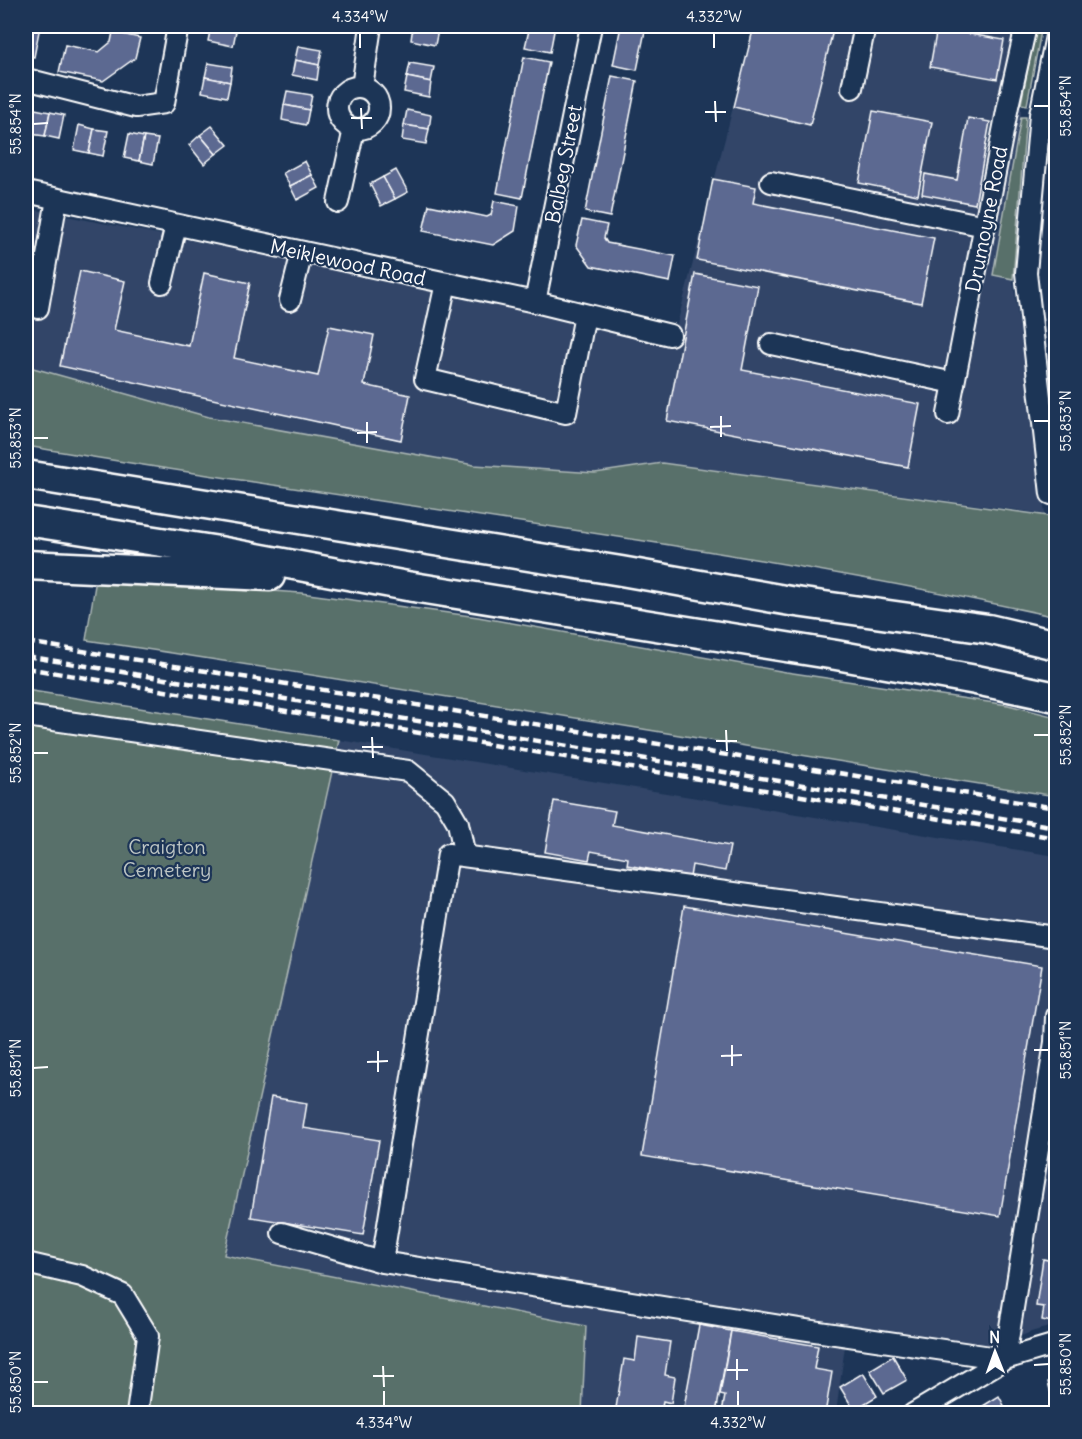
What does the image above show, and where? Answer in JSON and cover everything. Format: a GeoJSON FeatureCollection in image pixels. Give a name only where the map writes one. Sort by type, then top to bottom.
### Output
{"type":"FeatureCollection","features":[{"type":"Feature","properties":{"kind":"highway"},"geometry":{"type":"LineString","coordinates":[[26,475],[621,571],[796,602],[988,629],[1056,645]]}},
{"type":"Feature","properties":{"kind":"highway"},"geometry":{"type":"LineString","coordinates":[[26,521],[219,551],[407,586],[836,655],[1056,697]]}},
{"type":"Feature","properties":{"kind":"highway"},"geometry":{"type":"LineString","coordinates":[[26,565],[220,573],[407,586]]}},
{"type":"Feature","properties":{"kind":"street"},"geometry":{"type":"LineString","coordinates":[[26,79],[136,107],[164,103],[178,26]]}},
{"type":"Feature","properties":{"kind":"street"},"geometry":{"type":"LineString","coordinates":[[362,87],[371,26]]}},
{"type":"Feature","properties":{"kind":"street","name":"Balbeg Street"},"geometry":{"type":"LineString","coordinates":[[535,302],[591,26]]}},
{"type":"Feature","properties":{"kind":"street"},"geometry":{"type":"LineString","coordinates":[[852,88],[865,26]]}},
{"type":"Feature","properties":{"kind":"street","name":"Drumoyne Road"},"geometry":{"type":"LineString","coordinates":[[948,414],[1022,26]]}},
{"type":"Feature","properties":{"kind":"street","name":"Drumoyne Road"},"geometry":{"type":"LineString","coordinates":[[1056,36],[1048,117],[1026,273],[1051,494],[1056,495]]}},
{"type":"Feature","properties":{"kind":"street"},"geometry":{"type":"LineString","coordinates":[[362,87],[374,93],[379,112],[377,118],[367,127],[354,129],[342,121],[338,115],[338,100],[348,89],[362,87]]}},
{"type":"Feature","properties":{"kind":"street"},"geometry":{"type":"LineString","coordinates":[[338,202],[354,129]]}},
{"type":"Feature","properties":{"kind":"street"},"geometry":{"type":"LineString","coordinates":[[771,182],[985,226]]}},
{"type":"Feature","properties":{"kind":"street","name":"Meiklewood Road"},"geometry":{"type":"LineString","coordinates":[[26,192],[535,302],[670,335]]}},
{"type":"Feature","properties":{"kind":"street"},"geometry":{"type":"LineString","coordinates":[[38,308],[57,199]]}},
{"type":"Feature","properties":{"kind":"street"},"geometry":{"type":"LineString","coordinates":[[162,283],[176,225]]}},
{"type":"Feature","properties":{"kind":"street"},"geometry":{"type":"LineString","coordinates":[[290,300],[302,252]]}},
{"type":"Feature","properties":{"kind":"street"},"geometry":{"type":"LineString","coordinates":[[446,283],[425,379],[566,413],[585,315]]}},
{"type":"Feature","properties":{"kind":"street"},"geometry":{"type":"LineString","coordinates":[[771,344],[954,383]]}},
{"type":"Feature","properties":{"kind":"street"},"geometry":{"type":"LineString","coordinates":[[26,716],[408,771],[445,801],[458,823],[465,856]]}},
{"type":"Feature","properties":{"kind":"street"},"geometry":{"type":"LineString","coordinates":[[382,1262],[448,854],[1056,937]]}},
{"type":"Feature","properties":{"kind":"street"},"geometry":{"type":"LineString","coordinates":[[1005,1359],[1056,1042],[1056,1016]]}},
{"type":"Feature","properties":{"kind":"street"},"geometry":{"type":"LineString","coordinates":[[282,1233],[382,1262],[789,1328],[1005,1359]]}},
{"type":"Feature","properties":{"kind":"street"},"geometry":{"type":"LineString","coordinates":[[26,1263],[82,1276],[123,1295],[148,1336],[137,1413]]}},
{"type":"Feature","properties":{"kind":"street"},"geometry":{"type":"LineString","coordinates":[[914,1413],[1005,1359],[1056,1344]]}},
{"type":"Feature","properties":{"kind":"shaded area"},"geometry":{"type":"Polygon","coordinates":[[[754,26],[1036,26],[993,274],[1013,279],[1045,514],[662,463],[595,473],[474,465],[209,417],[26,366],[26,208],[674,336],[754,26]]]}},
{"type":"Feature","properties":{"kind":"shaded area"},"geometry":{"type":"Polygon","coordinates":[[[339,740],[1056,856],[1056,1325],[1031,1332],[953,1365],[845,1346],[836,1413],[582,1413],[586,1326],[224,1255],[339,740]]]}},
{"type":"Feature","properties":{"kind":"green space"},"geometry":{"type":"Polygon","coordinates":[[[1036,26],[1042,26],[1027,105],[1021,104],[1036,26]]]}},
{"type":"Feature","properties":{"kind":"green space"},"geometry":{"type":"Polygon","coordinates":[[[1021,117],[1026,117],[1013,279],[993,275],[1021,117]]]}},
{"type":"Feature","properties":{"kind":"green space"},"geometry":{"type":"Polygon","coordinates":[[[26,366],[209,417],[474,465],[595,473],[662,463],[1056,517],[1056,617],[928,590],[671,545],[26,446],[26,366]]]}},
{"type":"Feature","properties":{"kind":"green space"},"geometry":{"type":"Polygon","coordinates":[[[96,579],[301,593],[478,617],[786,672],[1008,705],[1056,717],[1056,796],[86,640],[96,579]]]}},
{"type":"Feature","properties":{"kind":"green space","name":"Craigton Cemetery"},"geometry":{"type":"Polygon","coordinates":[[[26,690],[339,740],[224,1255],[586,1326],[582,1413],[26,1413],[26,690]]]}},
{"type":"Feature","properties":{"kind":"building"},"geometry":{"type":"Polygon","coordinates":[[[26,26],[40,26],[34,57],[26,56],[26,26]]]}},
{"type":"Feature","properties":{"kind":"building"},"geometry":{"type":"Polygon","coordinates":[[[211,26],[236,31],[233,46],[208,41],[211,26]]]}},
{"type":"Feature","properties":{"kind":"building"},"geometry":{"type":"Polygon","coordinates":[[[211,26],[237,26],[236,31],[211,26]]]}},
{"type":"Feature","properties":{"kind":"building"},"geometry":{"type":"Polygon","coordinates":[[[413,26],[438,30],[435,45],[411,40],[413,26]]]}},
{"type":"Feature","properties":{"kind":"building"},"geometry":{"type":"Polygon","coordinates":[[[530,26],[555,26],[550,52],[525,47],[530,26]]]}},
{"type":"Feature","properties":{"kind":"building"},"geometry":{"type":"Polygon","coordinates":[[[621,26],[646,26],[637,70],[613,65],[621,26]]]}},
{"type":"Feature","properties":{"kind":"building"},"geometry":{"type":"Polygon","coordinates":[[[754,26],[834,26],[810,125],[734,107],[754,26]]]}},
{"type":"Feature","properties":{"kind":"building"},"geometry":{"type":"Polygon","coordinates":[[[937,28],[1004,40],[997,79],[930,67],[937,28]]]}},
{"type":"Feature","properties":{"kind":"building"},"geometry":{"type":"Polygon","coordinates":[[[113,32],[140,38],[135,58],[103,81],[59,72],[65,45],[99,52],[111,42],[113,32]]]}},
{"type":"Feature","properties":{"kind":"building"},"geometry":{"type":"Polygon","coordinates":[[[298,46],[322,50],[319,65],[295,60],[298,46]]]}},
{"type":"Feature","properties":{"kind":"building"},"geometry":{"type":"Polygon","coordinates":[[[524,57],[549,62],[522,198],[497,193],[524,57]]]}},
{"type":"Feature","properties":{"kind":"building"},"geometry":{"type":"Polygon","coordinates":[[[295,60],[319,65],[317,80],[292,75],[295,60]]]}},
{"type":"Feature","properties":{"kind":"building"},"geometry":{"type":"Polygon","coordinates":[[[208,63],[232,67],[230,82],[205,77],[208,63]]]}},
{"type":"Feature","properties":{"kind":"building"},"geometry":{"type":"Polygon","coordinates":[[[410,63],[434,67],[431,82],[407,77],[410,63]]]}},
{"type":"Feature","properties":{"kind":"building"},"geometry":{"type":"Polygon","coordinates":[[[612,76],[637,81],[610,217],[585,212],[612,76]]]}},
{"type":"Feature","properties":{"kind":"building"},"geometry":{"type":"Polygon","coordinates":[[[205,77],[230,82],[227,97],[202,92],[205,77]]]}},
{"type":"Feature","properties":{"kind":"building"},"geometry":{"type":"Polygon","coordinates":[[[407,77],[431,82],[429,97],[404,92],[407,77]]]}},
{"type":"Feature","properties":{"kind":"building"},"geometry":{"type":"Polygon","coordinates":[[[287,91],[312,95],[309,110],[284,105],[287,91]]]}},
{"type":"Feature","properties":{"kind":"building"},"geometry":{"type":"Polygon","coordinates":[[[284,105],[309,110],[306,125],[282,120],[284,105]]]}},
{"type":"Feature","properties":{"kind":"building"},"geometry":{"type":"Polygon","coordinates":[[[35,109],[50,112],[45,136],[30,134],[35,109]]]}},
{"type":"Feature","properties":{"kind":"building"},"geometry":{"type":"Polygon","coordinates":[[[407,110],[431,115],[429,129],[404,125],[407,110]]]}},
{"type":"Feature","properties":{"kind":"building"},"geometry":{"type":"Polygon","coordinates":[[[873,111],[932,122],[918,195],[859,183],[873,111]]]}},
{"type":"Feature","properties":{"kind":"building"},"geometry":{"type":"Polygon","coordinates":[[[50,112],[64,115],[59,139],[45,136],[50,112]]]}},
{"type":"Feature","properties":{"kind":"building"},"geometry":{"type":"Polygon","coordinates":[[[968,118],[990,122],[975,204],[922,194],[925,174],[957,180],[968,118]]]}},
{"type":"Feature","properties":{"kind":"building"},"geometry":{"type":"Polygon","coordinates":[[[79,125],[94,129],[89,153],[74,150],[79,125]]]}},
{"type":"Feature","properties":{"kind":"building"},"geometry":{"type":"Polygon","coordinates":[[[404,125],[429,129],[426,144],[402,140],[404,125]]]}},
{"type":"Feature","properties":{"kind":"building"},"geometry":{"type":"Polygon","coordinates":[[[212,126],[228,145],[216,154],[200,135],[212,126]]]}},
{"type":"Feature","properties":{"kind":"building"},"geometry":{"type":"Polygon","coordinates":[[[94,129],[108,131],[103,156],[89,153],[94,129]]]}},
{"type":"Feature","properties":{"kind":"building"},"geometry":{"type":"Polygon","coordinates":[[[129,134],[144,137],[139,161],[124,158],[129,134]]]}},
{"type":"Feature","properties":{"kind":"building"},"geometry":{"type":"Polygon","coordinates":[[[200,135],[216,154],[204,164],[189,145],[200,135]]]}},
{"type":"Feature","properties":{"kind":"building"},"geometry":{"type":"Polygon","coordinates":[[[144,137],[158,139],[153,164],[139,161],[144,137]]]}},
{"type":"Feature","properties":{"kind":"building"},"geometry":{"type":"Polygon","coordinates":[[[305,161],[312,175],[290,186],[283,173],[305,161]]]}},
{"type":"Feature","properties":{"kind":"building"},"geometry":{"type":"Polygon","coordinates":[[[396,170],[408,192],[395,199],[383,177],[396,170]]]}},
{"type":"Feature","properties":{"kind":"building"},"geometry":{"type":"Polygon","coordinates":[[[312,175],[319,188],[297,200],[290,186],[312,175]]]}},
{"type":"Feature","properties":{"kind":"building"},"geometry":{"type":"Polygon","coordinates":[[[383,177],[395,199],[381,206],[370,184],[383,177]]]}},
{"type":"Feature","properties":{"kind":"building"},"geometry":{"type":"Polygon","coordinates":[[[713,179],[756,187],[753,203],[934,238],[921,303],[697,260],[713,179]]]}},
{"type":"Feature","properties":{"kind":"building"},"geometry":{"type":"Polygon","coordinates":[[[494,201],[519,206],[515,231],[493,245],[423,231],[429,205],[487,217],[491,215],[494,201]]]}},
{"type":"Feature","properties":{"kind":"building"},"geometry":{"type":"Polygon","coordinates":[[[582,220],[607,225],[604,238],[607,243],[675,256],[670,282],[591,266],[576,245],[582,220]]]}},
{"type":"Feature","properties":{"kind":"building"},"geometry":{"type":"Polygon","coordinates":[[[80,271],[125,281],[114,330],[189,346],[204,273],[250,283],[234,358],[318,376],[329,326],[374,335],[364,385],[410,395],[401,440],[60,366],[80,271]]]}},
{"type":"Feature","properties":{"kind":"building"},"geometry":{"type":"Polygon","coordinates":[[[695,274],[758,286],[742,370],[920,404],[908,467],[667,421],[695,274]]]}},
{"type":"Feature","properties":{"kind":"building"},"geometry":{"type":"Polygon","coordinates":[[[554,801],[615,811],[612,825],[730,846],[725,871],[692,865],[690,877],[627,865],[628,858],[591,851],[589,860],[545,852],[554,801]]]}},
{"type":"Feature","properties":{"kind":"building"},"geometry":{"type":"Polygon","coordinates":[[[684,906],[1042,966],[1000,1216],[642,1156],[684,906]]]}},
{"type":"Feature","properties":{"kind":"building"},"geometry":{"type":"Polygon","coordinates":[[[271,1097],[307,1103],[303,1128],[379,1140],[363,1235],[251,1217],[271,1097]]]}},
{"type":"Feature","properties":{"kind":"building"},"geometry":{"type":"Polygon","coordinates":[[[1054,1252],[1056,1253],[1056,1323],[1042,1320],[1044,1307],[1036,1306],[1043,1259],[1053,1261],[1054,1252]]]}},
{"type":"Feature","properties":{"kind":"building"},"geometry":{"type":"Polygon","coordinates":[[[699,1325],[731,1331],[716,1413],[684,1407],[699,1325]]]}},
{"type":"Feature","properties":{"kind":"building"},"geometry":{"type":"Polygon","coordinates":[[[731,1331],[818,1346],[814,1369],[832,1372],[825,1414],[766,1414],[736,1408],[735,1414],[722,1412],[725,1396],[720,1395],[731,1331]]]}},
{"type":"Feature","properties":{"kind":"building"},"geometry":{"type":"Polygon","coordinates":[[[638,1337],[670,1342],[665,1375],[675,1377],[671,1403],[663,1401],[661,1414],[615,1414],[624,1359],[635,1361],[638,1337]]]}},
{"type":"Feature","properties":{"kind":"building"},"geometry":{"type":"Polygon","coordinates":[[[893,1356],[907,1380],[884,1393],[870,1370],[893,1356]]]}},
{"type":"Feature","properties":{"kind":"building"},"geometry":{"type":"Polygon","coordinates":[[[863,1373],[877,1396],[854,1410],[840,1387],[863,1373]]]}},
{"type":"Feature","properties":{"kind":"building"},"geometry":{"type":"Polygon","coordinates":[[[1056,1380],[1056,1409],[1055,1409],[1048,1382],[1056,1380]]]}},
{"type":"Feature","properties":{"kind":"building"},"geometry":{"type":"Polygon","coordinates":[[[999,1396],[1008,1413],[970,1414],[999,1396]]]}},
{"type":"Feature","properties":{"kind":"railway"},"geometry":{"type":"LineString","coordinates":[[26,642],[1056,808]]}},
{"type":"Feature","properties":{"kind":"railway"},"geometry":{"type":"LineString","coordinates":[[26,656],[1056,827]]}},
{"type":"Feature","properties":{"kind":"railway"},"geometry":{"type":"LineString","coordinates":[[26,668],[1056,838]]}}]}
